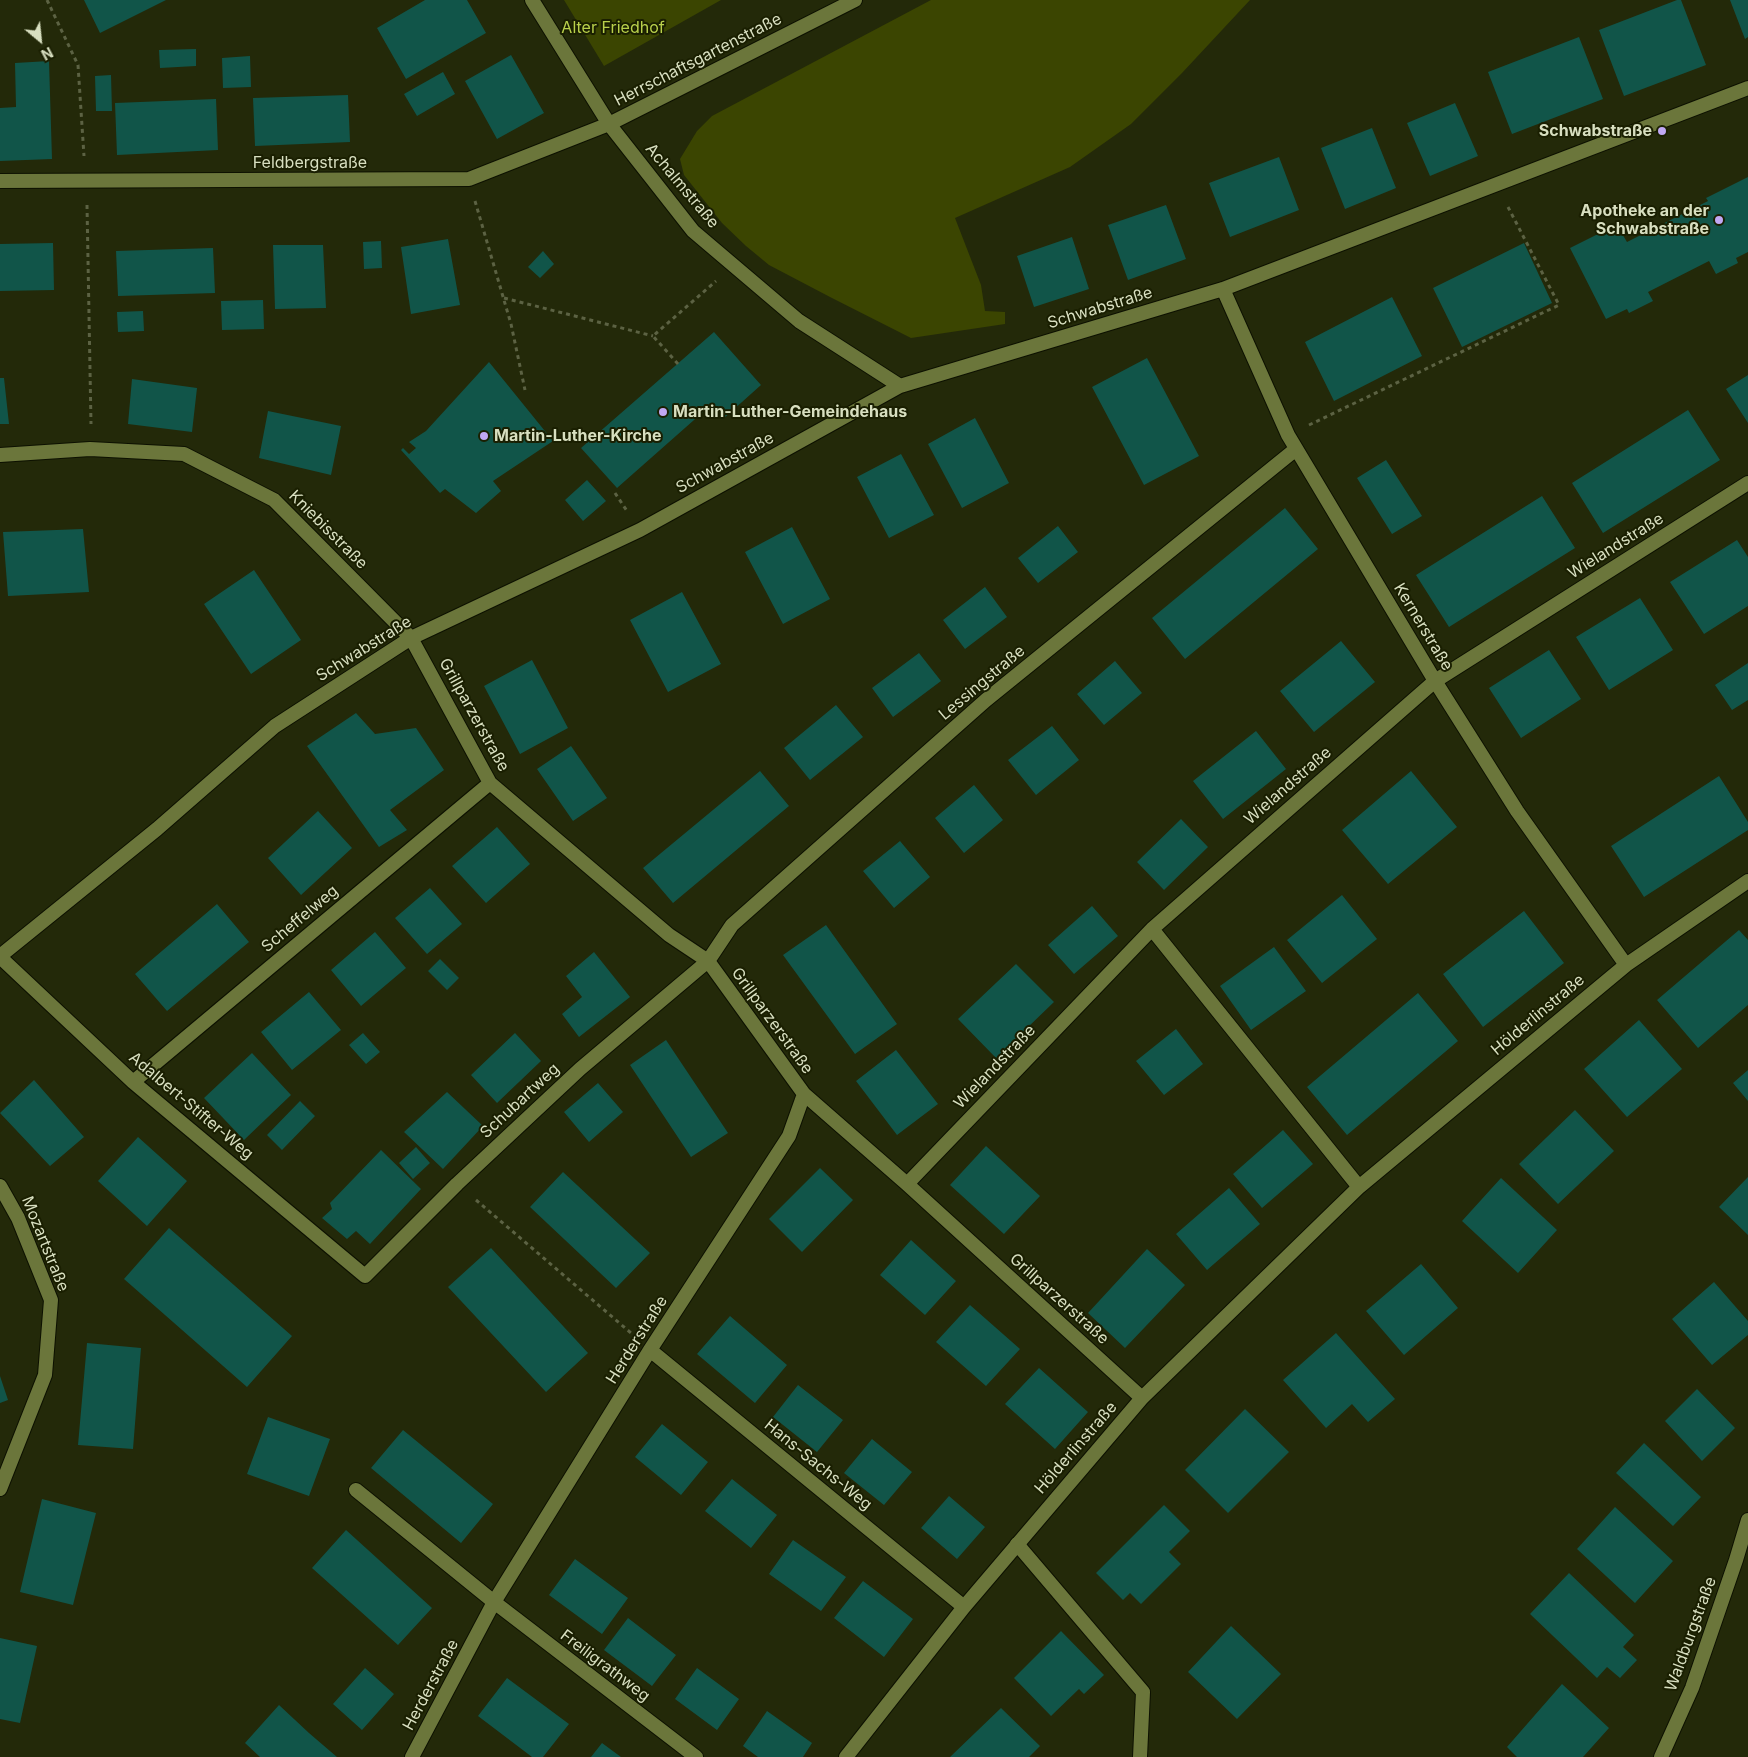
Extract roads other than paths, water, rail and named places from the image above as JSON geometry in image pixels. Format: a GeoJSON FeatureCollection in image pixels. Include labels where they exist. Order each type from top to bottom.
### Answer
{"type":"FeatureCollection","features":[{"type":"Feature","properties":{"kind":"street","name":"Achalmstraße"},"geometry":{"type":"LineString","coordinates":[[532,0],[609,124],[692,231],[799,321],[900,386]]}},
{"type":"Feature","properties":{"kind":"street","name":"Herrschaftsgartenstraße"},"geometry":{"type":"LineString","coordinates":[[609,124],[855,0]]}},
{"type":"Feature","properties":{"kind":"street","name":"Schwabstraße"},"geometry":{"type":"LineString","coordinates":[[0,956],[157,828],[275,726],[411,638],[640,530],[900,386],[1222,289],[1748,88]]}},
{"type":"Feature","properties":{"kind":"street","name":"Feldbergstraße"},"geometry":{"type":"LineString","coordinates":[[0,181],[469,179],[609,124]]}},
{"type":"Feature","properties":{"kind":"street","name":"Kernerstraße"},"geometry":{"type":"LineString","coordinates":[[1222,289],[1288,435],[1435,681],[1517,811],[1626,965]]}},
{"type":"Feature","properties":{"kind":"street","name":"Lessingstraße"},"geometry":{"type":"LineString","coordinates":[[708,961],[732,925],[986,700],[1296,448]]}},
{"type":"Feature","properties":{"kind":"street","name":"Kniebisstraße"},"geometry":{"type":"LineString","coordinates":[[0,455],[90,450],[184,454],[274,500],[411,638]]}},
{"type":"Feature","properties":{"kind":"street","name":"Wielandstraße"},"geometry":{"type":"LineString","coordinates":[[907,1184],[1152,929],[1435,681],[1748,483]]}},
{"type":"Feature","properties":{"kind":"street","name":"Grillparzerstraße"},"geometry":{"type":"LineString","coordinates":[[411,638],[490,783],[669,935],[708,961],[804,1094],[907,1184],[1142,1398]]}},
{"type":"Feature","properties":{"kind":"street","name":"Scheffelweg"},"geometry":{"type":"LineString","coordinates":[[132,1082],[490,783]]}},
{"type":"Feature","properties":{"kind":"street","name":"Hölderlinstraße"},"geometry":{"type":"LineString","coordinates":[[846,1757],[964,1607],[1142,1398],[1359,1188],[1626,965],[1748,881]]}},
{"type":"Feature","properties":{"kind":"street"},"geometry":{"type":"LineString","coordinates":[[1152,929],[1359,1188]]}},
{"type":"Feature","properties":{"kind":"street","name":"Adalbert-Stifter-Weg"},"geometry":{"type":"LineString","coordinates":[[0,956],[132,1082],[365,1276]]}},
{"type":"Feature","properties":{"kind":"street","name":"Schubartweg"},"geometry":{"type":"LineString","coordinates":[[365,1276],[457,1184],[580,1068],[708,961]]}},
{"type":"Feature","properties":{"kind":"street","name":"Herderstraße"},"geometry":{"type":"LineString","coordinates":[[412,1757],[494,1602],[650,1350],[789,1136],[804,1094]]}},
{"type":"Feature","properties":{"kind":"street","name":"Mozartstraße"},"geometry":{"type":"LineString","coordinates":[[0,1186],[18,1218],[51,1300],[45,1375],[0,1489]]}},
{"type":"Feature","properties":{"kind":"street","name":"Hans-Sachs-Weg"},"geometry":{"type":"LineString","coordinates":[[650,1350],[964,1607]]}},
{"type":"Feature","properties":{"kind":"street"},"geometry":{"type":"LineString","coordinates":[[356,1490],[494,1602]]}},
{"type":"Feature","properties":{"kind":"street","name":"Waldburgstraße"},"geometry":{"type":"LineString","coordinates":[[1661,1757],[1692,1688],[1748,1520]]}},
{"type":"Feature","properties":{"kind":"street"},"geometry":{"type":"LineString","coordinates":[[1017,1544],[1143,1692],[1140,1757]]}},
{"type":"Feature","properties":{"kind":"street","name":"Freiligrathweg"},"geometry":{"type":"LineString","coordinates":[[494,1602],[696,1757]]}},
{"type":"Feature","properties":{"kind":"place","name":"Schwabstraße"},"geometry":{"type":"Point","coordinates":[1662,131]}},
{"type":"Feature","properties":{"kind":"place","name":"Apotheke an der Schwabstraße"},"geometry":{"type":"Point","coordinates":[1719,220]}},
{"type":"Feature","properties":{"kind":"place","name":"Martin-Luther-Gemeindehaus"},"geometry":{"type":"Point","coordinates":[663,412]}},
{"type":"Feature","properties":{"kind":"place","name":"Martin-Luther-Kirche"},"geometry":{"type":"Point","coordinates":[484,436]}},
{"type":"Feature","properties":{"kind":"park label","name":"Alter Friedhof"},"geometry":{"type":"Point","coordinates":[613,28]}}]}
